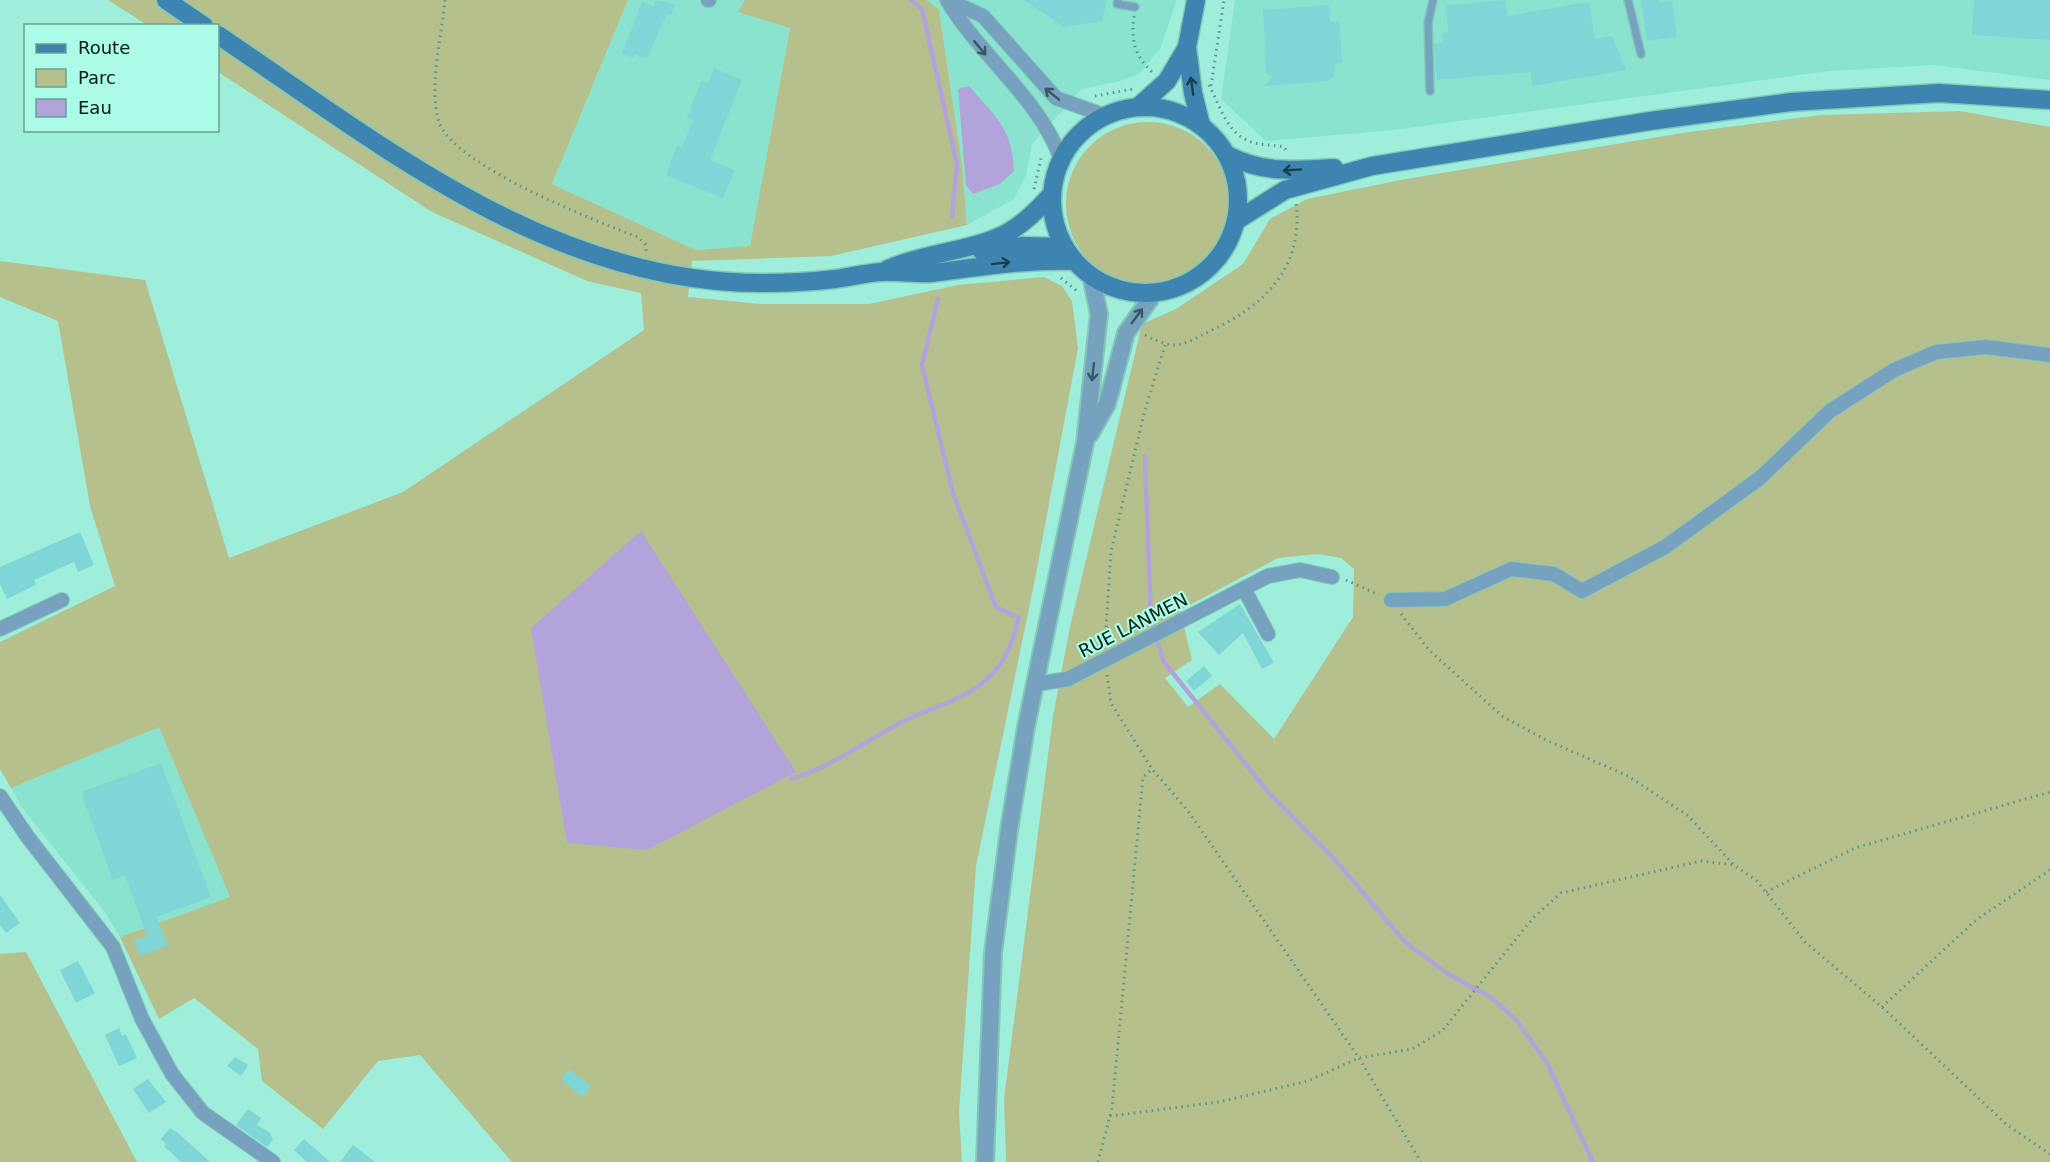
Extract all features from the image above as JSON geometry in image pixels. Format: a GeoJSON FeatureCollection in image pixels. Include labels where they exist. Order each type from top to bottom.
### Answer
{"type":"FeatureCollection","features":[{"type":"Feature","properties":{"kind":"main road"},"geometry":{"type":"LineString","coordinates":[[166,0],[201,24]]}},
{"type":"Feature","properties":{"kind":"main road"},"geometry":{"type":"LineString","coordinates":[[1196,0],[1187,46],[1193,93],[1201,125]]}},
{"type":"Feature","properties":{"kind":"main road"},"geometry":{"type":"LineString","coordinates":[[219,36],[434,180],[479,205],[544,237],[599,258],[644,271],[718,282],[758,283],[831,280],[881,272],[929,273],[1069,254]]}},
{"type":"Feature","properties":{"kind":"main road"},"geometry":{"type":"LineString","coordinates":[[1138,107],[1167,81],[1187,46]]}},
{"type":"Feature","properties":{"kind":"main road"},"geometry":{"type":"LineString","coordinates":[[1236,220],[1286,189],[1372,166],[1650,121],[1791,102],[1939,93],[2050,100]]}},
{"type":"Feature","properties":{"kind":"main road"},"geometry":{"type":"LineString","coordinates":[[1138,107],[1171,111],[1201,125],[1216,138],[1227,155],[1236,176],[1239,198],[1236,220],[1228,242],[1215,261],[1198,276],[1178,287],[1155,292],[1133,292],[1111,286],[1091,276],[1069,254],[1053,212],[1052,194],[1061,160],[1073,142],[1088,127],[1106,116],[1138,107]]}},
{"type":"Feature","properties":{"kind":"main road"},"geometry":{"type":"LineString","coordinates":[[1227,155],[1250,166],[1278,171],[1372,166]]}},
{"type":"Feature","properties":{"kind":"main road"},"geometry":{"type":"LineString","coordinates":[[881,272],[903,262],[986,242],[1006,233],[1027,220],[1052,194]]}},
{"type":"Feature","properties":{"kind":"street"},"geometry":{"type":"LineString","coordinates":[[948,0],[983,16],[1048,92],[1071,105],[1106,116]]}},
{"type":"Feature","properties":{"kind":"street"},"geometry":{"type":"LineString","coordinates":[[948,0],[962,26],[1049,130],[1061,160]]}},
{"type":"Feature","properties":{"kind":"street"},"geometry":{"type":"LineString","coordinates":[[984,1162],[993,954],[1009,830],[1085,443],[1099,314],[1091,276]]}},
{"type":"Feature","properties":{"kind":"street"},"geometry":{"type":"LineString","coordinates":[[1085,443],[1107,404],[1126,333],[1155,292]]}},
{"type":"Feature","properties":{"kind":"street"},"geometry":{"type":"LineString","coordinates":[[1391,600],[1445,598],[1511,569],[1554,574],[1582,591],[1665,547],[1760,478],[1830,411],[1894,370],[1936,352],[1986,346],[2050,355]]}},
{"type":"Feature","properties":{"kind":"street","name":"RUE LANMEN"},"geometry":{"type":"LineString","coordinates":[[1036,684],[1068,679],[1105,658],[1144,642],[1268,576],[1300,570],[1332,577]]}},
{"type":"Feature","properties":{"kind":"street"},"geometry":{"type":"LineString","coordinates":[[1244,589],[1268,634]]}},
{"type":"Feature","properties":{"kind":"street"},"geometry":{"type":"LineString","coordinates":[[0,629],[62,600]]}},
{"type":"Feature","properties":{"kind":"street"},"geometry":{"type":"LineString","coordinates":[[0,796],[27,836],[113,947],[142,1019],[172,1074],[203,1113],[273,1162]]}},
{"type":"Feature","properties":{"kind":"lane"},"geometry":{"type":"LineString","coordinates":[[1118,0],[1117,4],[1135,7]]}},
{"type":"Feature","properties":{"kind":"lane"},"geometry":{"type":"LineString","coordinates":[[1430,91],[1428,23],[1432,0]]}},
{"type":"Feature","properties":{"kind":"lane"},"geometry":{"type":"LineString","coordinates":[[1628,0],[1641,54]]}},
{"type":"Feature","properties":{"kind":"path"},"geometry":{"type":"LineString","coordinates":[[446,0],[435,102],[440,125],[455,143],[493,171],[638,237],[646,245],[644,271]]}},
{"type":"Feature","properties":{"kind":"path"},"geometry":{"type":"LineString","coordinates":[[1224,0],[1211,87],[1217,105],[1237,132],[1250,142],[1284,147],[1287,152]]}},
{"type":"Feature","properties":{"kind":"path"},"geometry":{"type":"LineString","coordinates":[[1135,7],[1131,32],[1133,46],[1138,58],[1155,75],[1150,79]]}},
{"type":"Feature","properties":{"kind":"path"},"geometry":{"type":"LineString","coordinates":[[1071,105],[1077,95],[1103,95],[1137,88]]}},
{"type":"Feature","properties":{"kind":"path"},"geometry":{"type":"LineString","coordinates":[[1030,194],[1041,163],[1041,139],[1049,130]]}},
{"type":"Feature","properties":{"kind":"path"},"geometry":{"type":"LineString","coordinates":[[1139,331],[1165,345],[1180,346],[1237,319],[1258,304],[1287,263],[1297,233],[1295,197]]}},
{"type":"Feature","properties":{"kind":"path"},"geometry":{"type":"LineString","coordinates":[[1059,277],[1073,285],[1079,294]]}},
{"type":"Feature","properties":{"kind":"path"},"geometry":{"type":"LineString","coordinates":[[1165,345],[1145,410],[1111,551],[1105,658],[1111,703],[1152,769],[1188,811],[1359,1058],[1421,1162]]}},
{"type":"Feature","properties":{"kind":"path"},"geometry":{"type":"LineString","coordinates":[[1332,577],[1391,600],[1429,650],[1502,716],[1546,740],[1628,776],[1687,815],[1734,865],[1757,881],[1805,942],[1882,1007],[2007,1125],[2050,1154]]}},
{"type":"Feature","properties":{"kind":"path"},"geometry":{"type":"LineString","coordinates":[[1098,1162],[1110,1116],[1143,777],[1152,769]]}},
{"type":"Feature","properties":{"kind":"path"},"geometry":{"type":"LineString","coordinates":[[1766,892],[1855,848],[2050,792]]}},
{"type":"Feature","properties":{"kind":"path"},"geometry":{"type":"LineString","coordinates":[[1110,1116],[1219,1102],[1308,1081],[1359,1058],[1412,1049],[1442,1030],[1533,918],[1561,893],[1701,861],[1734,865]]}},
{"type":"Feature","properties":{"kind":"path"},"geometry":{"type":"LineString","coordinates":[[1882,1007],[1976,920],[2050,870]]}},
{"type":"Feature","properties":{"kind":"shaded area"},"geometry":{"type":"Polygon","coordinates":[[[628,0],[745,0],[739,12],[790,28],[750,246],[696,250],[552,184],[628,0]]]}},
{"type":"Feature","properties":{"kind":"shaded area"},"geometry":{"type":"Polygon","coordinates":[[[927,0],[1177,0],[1160,49],[1139,74],[1120,81],[1082,89],[1032,144],[1026,175],[1014,199],[967,225],[962,165],[939,10],[927,0]]]}},
{"type":"Feature","properties":{"kind":"shaded area"},"geometry":{"type":"Polygon","coordinates":[[[1235,0],[2050,0],[2050,80],[1934,65],[1829,71],[1393,130],[1266,141],[1221,99],[1235,0]]]}},
{"type":"Feature","properties":{"kind":"shaded area"},"geometry":{"type":"Polygon","coordinates":[[[159,726],[231,897],[120,937],[105,912],[23,809],[11,788],[159,726]]]}},
{"type":"Feature","properties":{"kind":"green space"},"geometry":{"type":"Polygon","coordinates":[[[108,0],[628,0],[552,184],[696,250],[750,246],[790,28],[738,12],[745,0],[927,0],[939,10],[962,165],[967,225],[831,256],[692,261],[688,297],[761,304],[869,304],[958,285],[1044,277],[1062,286],[1072,301],[1078,348],[1035,579],[976,866],[959,1112],[962,1162],[512,1162],[420,1055],[378,1061],[323,1129],[262,1081],[258,1049],[194,998],[159,1019],[120,937],[230,897],[159,727],[11,788],[0,769],[0,642],[115,586],[90,506],[58,321],[0,297],[0,261],[145,280],[229,558],[403,492],[644,330],[641,293],[587,281],[432,212],[219,73],[219,24],[145,24],[108,0]]]}},
{"type":"Feature","properties":{"kind":"green space"},"geometry":{"type":"Polygon","coordinates":[[[1960,111],[2050,127],[2050,1162],[1006,1162],[1004,1099],[1053,716],[1070,627],[1142,324],[1176,309],[1243,264],[1270,219],[1307,199],[1406,179],[1682,133],[1821,115],[1960,111]],[[1318,554],[1278,558],[1180,610],[1192,660],[1165,678],[1188,707],[1220,684],[1274,739],[1353,617],[1354,569],[1341,558],[1318,554]]]}},
{"type":"Feature","properties":{"kind":"green space"},"geometry":{"type":"Polygon","coordinates":[[[1148,122],[1164,123],[1179,128],[1206,146],[1224,173],[1229,188],[1229,220],[1224,235],[1206,262],[1179,280],[1164,285],[1148,286],[1132,285],[1117,280],[1090,262],[1072,235],[1067,220],[1066,204],[1067,188],[1072,173],[1090,146],[1117,128],[1132,123],[1148,122]]]}},
{"type":"Feature","properties":{"kind":"green space"},"geometry":{"type":"Polygon","coordinates":[[[26,952],[137,1162],[0,1162],[0,954],[26,952]]]}},
{"type":"Feature","properties":{"kind":"water"},"geometry":{"type":"Polygon","coordinates":[[[969,86],[995,115],[1006,133],[1013,156],[1014,171],[1000,184],[973,194],[966,185],[958,89],[969,86]]]}},
{"type":"Feature","properties":{"kind":"water"},"geometry":{"type":"Polygon","coordinates":[[[641,531],[796,772],[647,850],[567,843],[531,628],[641,531]]]}},
{"type":"Feature","properties":{"kind":"building"},"geometry":{"type":"Polygon","coordinates":[[[656,0],[675,4],[671,15],[667,14],[647,59],[635,54],[634,58],[622,54],[642,2],[654,6],[656,0]]]}},
{"type":"Feature","properties":{"kind":"building"},"geometry":{"type":"Polygon","coordinates":[[[1024,0],[1107,0],[1102,21],[1064,27],[1024,0]]]}},
{"type":"Feature","properties":{"kind":"building"},"geometry":{"type":"Polygon","coordinates":[[[1505,0],[1507,16],[1589,2],[1595,39],[1612,36],[1626,70],[1532,86],[1531,72],[1437,80],[1434,44],[1443,43],[1442,33],[1448,32],[1446,5],[1505,0]]]}},
{"type":"Feature","properties":{"kind":"building"},"geometry":{"type":"Polygon","coordinates":[[[1641,0],[1659,0],[1659,3],[1672,1],[1677,37],[1647,41],[1641,0]]]}},
{"type":"Feature","properties":{"kind":"building"},"geometry":{"type":"Polygon","coordinates":[[[1974,0],[2050,0],[2050,40],[1972,35],[1974,0]]]}},
{"type":"Feature","properties":{"kind":"building"},"geometry":{"type":"Polygon","coordinates":[[[1329,5],[1330,22],[1339,21],[1342,63],[1334,64],[1335,75],[1329,81],[1264,86],[1272,77],[1266,72],[1263,10],[1329,5]]]}},
{"type":"Feature","properties":{"kind":"building"},"geometry":{"type":"Polygon","coordinates":[[[714,68],[742,80],[710,160],[735,170],[723,198],[666,175],[677,146],[682,148],[693,120],[687,117],[701,81],[708,84],[714,68]]]}},
{"type":"Feature","properties":{"kind":"building"},"geometry":{"type":"Polygon","coordinates":[[[80,532],[94,565],[78,572],[74,562],[34,580],[36,585],[7,599],[0,584],[0,567],[80,532]]]}},
{"type":"Feature","properties":{"kind":"building"},"geometry":{"type":"Polygon","coordinates":[[[1240,604],[1274,663],[1262,669],[1243,633],[1219,655],[1198,632],[1240,604]]]}},
{"type":"Feature","properties":{"kind":"building"},"geometry":{"type":"Polygon","coordinates":[[[1204,666],[1212,676],[1194,691],[1186,681],[1204,666]]]}},
{"type":"Feature","properties":{"kind":"building"},"geometry":{"type":"Polygon","coordinates":[[[161,763],[211,897],[156,917],[168,945],[140,956],[134,941],[147,936],[125,875],[113,880],[81,792],[161,763]]]}},
{"type":"Feature","properties":{"kind":"building"},"geometry":{"type":"Polygon","coordinates":[[[0,895],[20,923],[6,933],[0,925],[0,895]]]}},
{"type":"Feature","properties":{"kind":"building"},"geometry":{"type":"Polygon","coordinates":[[[78,961],[95,993],[76,1003],[60,970],[78,961]]]}},
{"type":"Feature","properties":{"kind":"building"},"geometry":{"type":"Polygon","coordinates":[[[119,1028],[122,1036],[126,1034],[137,1058],[119,1066],[105,1035],[119,1028]]]}},
{"type":"Feature","properties":{"kind":"building"},"geometry":{"type":"Polygon","coordinates":[[[235,1057],[248,1065],[241,1076],[227,1066],[235,1057]]]}},
{"type":"Feature","properties":{"kind":"building"},"geometry":{"type":"Polygon","coordinates":[[[569,1069],[591,1086],[582,1097],[561,1079],[569,1069]]]}},
{"type":"Feature","properties":{"kind":"building"},"geometry":{"type":"Polygon","coordinates":[[[148,1079],[166,1102],[149,1113],[133,1089],[148,1079]]]}},
{"type":"Feature","properties":{"kind":"building"},"geometry":{"type":"Polygon","coordinates":[[[248,1109],[261,1118],[257,1125],[269,1132],[273,1139],[267,1147],[236,1125],[248,1109]]]}},
{"type":"Feature","properties":{"kind":"building"},"geometry":{"type":"Polygon","coordinates":[[[170,1128],[210,1162],[181,1162],[164,1146],[166,1144],[161,1139],[170,1128]]]}},
{"type":"Feature","properties":{"kind":"building"},"geometry":{"type":"Polygon","coordinates":[[[304,1139],[330,1162],[307,1162],[294,1150],[304,1139]]]}},
{"type":"Feature","properties":{"kind":"building"},"geometry":{"type":"Polygon","coordinates":[[[353,1145],[375,1162],[340,1162],[353,1145]]]}},
{"type":"Feature","properties":{"kind":"waterway"},"geometry":{"type":"LineString","coordinates":[[911,0],[922,9],[957,164],[952,217]]}},
{"type":"Feature","properties":{"kind":"waterway"},"geometry":{"type":"LineString","coordinates":[[791,779],[821,768],[906,720],[963,696],[984,682],[999,666],[1015,633],[1019,618],[996,607],[953,493],[922,365],[938,299]]}},
{"type":"Feature","properties":{"kind":"waterway"},"geometry":{"type":"LineString","coordinates":[[1145,456],[1151,623],[1164,662],[1269,793],[1336,861],[1405,942],[1448,974],[1492,998],[1517,1021],[1547,1063],[1593,1162]]}}]}
